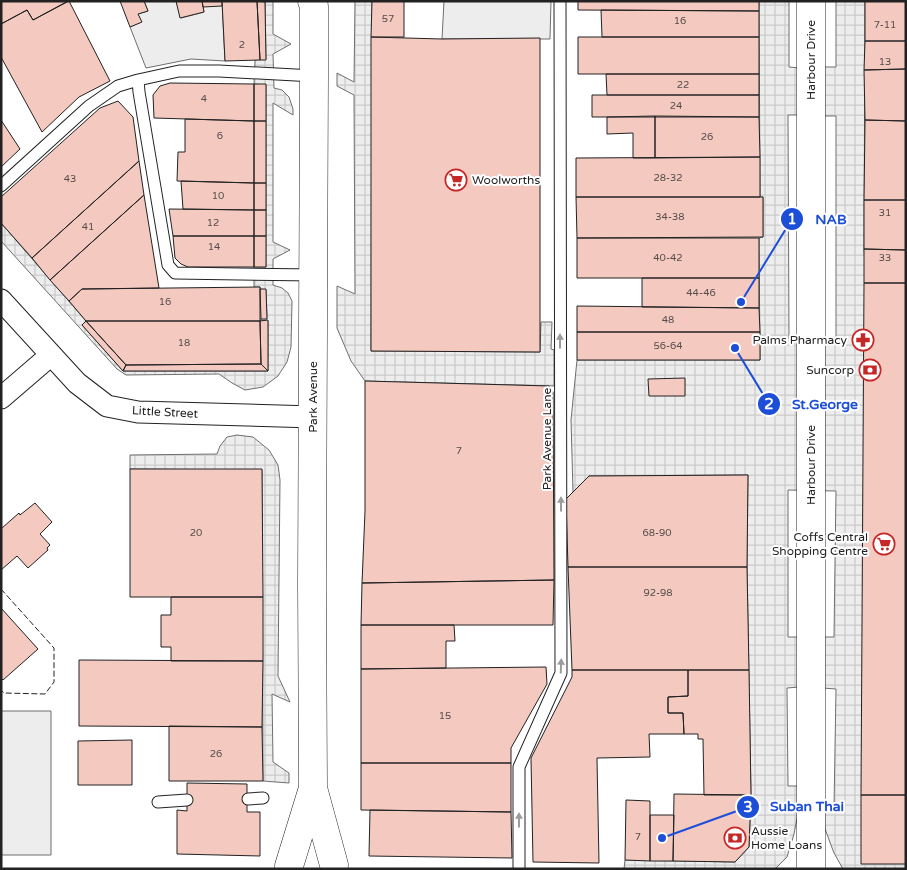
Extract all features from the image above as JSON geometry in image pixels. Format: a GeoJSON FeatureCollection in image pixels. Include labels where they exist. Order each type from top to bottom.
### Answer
{"type":"FeatureCollection","features":[{"type":"Feature","properties":{"kind":"street","name":"Harbour Drive"},"geometry":{"type":"LineString","coordinates":[[811,1],[811,869]]}},
{"type":"Feature","properties":{"kind":"street","name":"Park Avenue"},"geometry":{"type":"LineString","coordinates":[[314,3],[313,788],[337,867]]}},
{"type":"Feature","properties":{"kind":"street","name":"Little Street"},"geometry":{"type":"LineString","coordinates":[[1,300],[77,383],[106,406],[138,412],[314,417]]}},
{"type":"Feature","properties":{"kind":"street"},"geometry":{"type":"LineString","coordinates":[[1,398],[51,355]]}},
{"type":"Feature","properties":{"kind":"street","name":"Park Avenue"},"geometry":{"type":"LineString","coordinates":[[287,867],[313,788]]}},
{"type":"Feature","properties":{"kind":"street"},"geometry":{"type":"LineString","coordinates":[[287,867],[304,861],[319,861],[337,867]]}},
{"type":"Feature","properties":{"kind":"lane","name":"Park Avenue Lane"},"geometry":{"type":"LineString","coordinates":[[520,869],[519,767],[561,673],[560,1]]}},
{"type":"Feature","properties":{"kind":"lane"},"geometry":{"type":"LineString","coordinates":[[1,186],[88,106],[118,86],[179,71],[314,76]]}},
{"type":"Feature","properties":{"kind":"lane"},"geometry":{"type":"LineString","coordinates":[[138,80],[138,92],[168,265],[175,273],[314,275]]}},
{"type":"Feature","properties":{"kind":"lane"},"geometry":{"type":"LineString","coordinates":[[248,799],[263,798]]}},
{"type":"Feature","properties":{"kind":"lane"},"geometry":{"type":"LineString","coordinates":[[158,802],[187,800]]}},
{"type":"Feature","properties":{"kind":"shaded area"},"geometry":{"type":"Polygon","coordinates":[[[144,1],[176,1],[181,18],[204,12],[202,1],[222,1],[225,61],[191,59],[146,68],[130,27],[141,22],[138,14],[148,11],[144,1]]]}},
{"type":"Feature","properties":{"kind":"shaded area"},"geometry":{"type":"Polygon","coordinates":[[[265,1],[273,1],[273,34],[291,44],[273,54],[274,88],[282,90],[289,97],[293,109],[293,115],[273,103],[273,242],[290,250],[273,259],[273,285],[282,288],[288,293],[292,301],[291,347],[287,362],[278,376],[263,387],[245,390],[219,374],[126,375],[117,369],[1,241],[1,223],[86,321],[82,325],[123,371],[268,371],[268,321],[260,321],[267,318],[266,290],[254,287],[254,267],[266,267],[266,85],[254,84],[255,60],[266,59],[265,1]]]}},
{"type":"Feature","properties":{"kind":"shaded area"},"geometry":{"type":"Polygon","coordinates":[[[355,1],[372,1],[371,351],[540,352],[541,322],[552,322],[551,349],[554,350],[554,386],[365,381],[351,361],[337,328],[337,286],[355,294],[354,95],[337,86],[337,73],[354,82],[355,1]]]}},
{"type":"Feature","properties":{"kind":"shaded area"},"geometry":{"type":"Polygon","coordinates":[[[444,1],[551,1],[550,39],[442,39],[444,1]]]}},
{"type":"Feature","properties":{"kind":"shaded area"},"geometry":{"type":"Polygon","coordinates":[[[759,1],[789,1],[789,67],[801,68],[800,115],[788,115],[789,339],[836,338],[836,116],[824,116],[824,67],[836,67],[836,1],[865,1],[864,249],[906,869],[843,869],[834,853],[825,829],[822,809],[834,809],[836,689],[823,688],[823,637],[834,637],[836,491],[788,490],[788,637],[799,637],[799,687],[787,688],[788,786],[800,786],[799,808],[787,857],[775,869],[624,869],[625,860],[735,862],[749,847],[751,795],[747,567],[748,475],[589,476],[573,492],[571,420],[577,360],[760,360],[759,238],[763,237],[763,197],[760,197],[759,1]]]}},
{"type":"Feature","properties":{"kind":"shaded area"},"geometry":{"type":"Polygon","coordinates":[[[237,435],[253,437],[269,450],[278,465],[280,480],[278,676],[290,702],[272,694],[273,762],[289,773],[289,783],[263,781],[262,470],[130,469],[130,455],[217,454],[227,437],[237,435]]]}},
{"type":"Feature","properties":{"kind":"shaded area"},"geometry":{"type":"Polygon","coordinates":[[[1,711],[51,711],[51,855],[1,855],[1,711]]]}},
{"type":"Feature","properties":{"kind":"building"},"geometry":{"type":"Polygon","coordinates":[[[1,1],[68,1],[33,20],[27,10],[1,24],[1,1]]]}},
{"type":"Feature","properties":{"kind":"building"},"geometry":{"type":"Polygon","coordinates":[[[69,1],[110,81],[79,97],[42,132],[1,57],[1,24],[27,10],[33,20],[69,1]]]}},
{"type":"Feature","properties":{"kind":"building"},"geometry":{"type":"Polygon","coordinates":[[[120,1],[144,1],[148,11],[138,14],[142,22],[130,27],[120,1]]]}},
{"type":"Feature","properties":{"kind":"building"},"geometry":{"type":"Polygon","coordinates":[[[176,1],[202,1],[204,12],[180,18],[176,1]]]}},
{"type":"Feature","properties":{"kind":"building"},"geometry":{"type":"Polygon","coordinates":[[[202,1],[222,1],[222,6],[203,7],[202,1]]]}},
{"type":"Feature","properties":{"kind":"building"},"geometry":{"type":"Polygon","coordinates":[[[222,1],[257,1],[260,60],[225,61],[222,1]]]}},
{"type":"Feature","properties":{"kind":"building"},"geometry":{"type":"Polygon","coordinates":[[[257,1],[265,2],[266,60],[260,60],[257,1]]]}},
{"type":"Feature","properties":{"kind":"building"},"geometry":{"type":"Polygon","coordinates":[[[372,1],[404,1],[404,37],[371,37],[372,1]]]}},
{"type":"Feature","properties":{"kind":"building"},"geometry":{"type":"Polygon","coordinates":[[[578,1],[759,1],[759,11],[578,10],[578,1]]]}},
{"type":"Feature","properties":{"kind":"building"},"geometry":{"type":"Polygon","coordinates":[[[865,1],[906,1],[906,41],[865,41],[865,1]]]}},
{"type":"Feature","properties":{"kind":"building"},"geometry":{"type":"Polygon","coordinates":[[[601,10],[759,11],[759,37],[602,37],[601,10]]]}},
{"type":"Feature","properties":{"kind":"building","name":"Woolworths"},"geometry":{"type":"Polygon","coordinates":[[[371,37],[442,39],[540,38],[540,352],[371,351],[371,37]]]}},
{"type":"Feature","properties":{"kind":"building"},"geometry":{"type":"Polygon","coordinates":[[[578,37],[759,37],[759,74],[578,74],[578,37]]]}},
{"type":"Feature","properties":{"kind":"building"},"geometry":{"type":"Polygon","coordinates":[[[865,41],[906,41],[906,69],[864,70],[865,41]]]}},
{"type":"Feature","properties":{"kind":"building"},"geometry":{"type":"Polygon","coordinates":[[[906,69],[906,121],[865,120],[864,70],[906,69]]]}},
{"type":"Feature","properties":{"kind":"building"},"geometry":{"type":"Polygon","coordinates":[[[606,74],[759,74],[759,95],[607,95],[606,74]]]}},
{"type":"Feature","properties":{"kind":"building"},"geometry":{"type":"Polygon","coordinates":[[[170,83],[254,84],[254,121],[154,118],[153,95],[160,86],[170,83]]]}},
{"type":"Feature","properties":{"kind":"building"},"geometry":{"type":"Polygon","coordinates":[[[254,84],[266,84],[266,121],[254,121],[254,84]]]}},
{"type":"Feature","properties":{"kind":"building"},"geometry":{"type":"Polygon","coordinates":[[[592,95],[759,95],[759,117],[592,117],[592,95]]]}},
{"type":"Feature","properties":{"kind":"building"},"geometry":{"type":"Polygon","coordinates":[[[118,101],[133,117],[139,161],[32,258],[1,223],[1,197],[100,108],[118,101]]]}},
{"type":"Feature","properties":{"kind":"building"},"geometry":{"type":"Polygon","coordinates":[[[655,116],[759,117],[760,157],[655,158],[655,116]]]}},
{"type":"Feature","properties":{"kind":"building"},"geometry":{"type":"Polygon","coordinates":[[[655,116],[655,158],[633,158],[633,133],[607,134],[607,117],[655,116]]]}},
{"type":"Feature","properties":{"kind":"building"},"geometry":{"type":"Polygon","coordinates":[[[185,119],[254,121],[254,183],[177,181],[178,152],[185,152],[185,119]]]}},
{"type":"Feature","properties":{"kind":"building"},"geometry":{"type":"Polygon","coordinates":[[[1,120],[20,149],[1,167],[1,120]]]}},
{"type":"Feature","properties":{"kind":"building"},"geometry":{"type":"Polygon","coordinates":[[[865,120],[906,121],[906,200],[864,200],[865,120]]]}},
{"type":"Feature","properties":{"kind":"building"},"geometry":{"type":"Polygon","coordinates":[[[254,121],[266,121],[266,183],[254,183],[254,121]]]}},
{"type":"Feature","properties":{"kind":"building"},"geometry":{"type":"Polygon","coordinates":[[[760,157],[760,197],[576,197],[576,158],[760,157]]]}},
{"type":"Feature","properties":{"kind":"building"},"geometry":{"type":"Polygon","coordinates":[[[139,161],[144,195],[50,280],[32,258],[139,161]]]}},
{"type":"Feature","properties":{"kind":"building"},"geometry":{"type":"Polygon","coordinates":[[[181,181],[254,183],[254,210],[183,209],[181,181]]]}},
{"type":"Feature","properties":{"kind":"building"},"geometry":{"type":"Polygon","coordinates":[[[254,183],[266,183],[266,210],[254,210],[254,183]]]}},
{"type":"Feature","properties":{"kind":"building"},"geometry":{"type":"Polygon","coordinates":[[[144,195],[159,288],[82,289],[69,301],[50,280],[144,195]]]}},
{"type":"Feature","properties":{"kind":"building"},"geometry":{"type":"Polygon","coordinates":[[[576,197],[763,197],[763,237],[577,238],[576,197]]]}},
{"type":"Feature","properties":{"kind":"building"},"geometry":{"type":"Polygon","coordinates":[[[864,200],[906,200],[906,250],[864,249],[864,200]]]}},
{"type":"Feature","properties":{"kind":"building"},"geometry":{"type":"Polygon","coordinates":[[[169,209],[254,210],[254,236],[173,236],[169,209]]]}},
{"type":"Feature","properties":{"kind":"building"},"geometry":{"type":"Polygon","coordinates":[[[254,210],[266,210],[266,236],[254,236],[254,210]]]}},
{"type":"Feature","properties":{"kind":"building"},"geometry":{"type":"Polygon","coordinates":[[[173,236],[254,236],[254,267],[188,267],[181,264],[175,258],[173,236]]]}},
{"type":"Feature","properties":{"kind":"building"},"geometry":{"type":"Polygon","coordinates":[[[254,236],[266,236],[266,267],[254,267],[254,236]]]}},
{"type":"Feature","properties":{"kind":"building"},"geometry":{"type":"Polygon","coordinates":[[[577,238],[759,238],[759,278],[577,278],[577,238]]]}},
{"type":"Feature","properties":{"kind":"building"},"geometry":{"type":"Polygon","coordinates":[[[864,249],[906,250],[906,283],[864,283],[864,249]]]}},
{"type":"Feature","properties":{"kind":"building"},"geometry":{"type":"Polygon","coordinates":[[[642,278],[759,278],[759,308],[642,307],[642,278]]]}},
{"type":"Feature","properties":{"kind":"building","name":"Coffs Central Shopping Centre"},"geometry":{"type":"Polygon","coordinates":[[[864,283],[906,283],[906,795],[861,795],[864,283]]]}},
{"type":"Feature","properties":{"kind":"building"},"geometry":{"type":"Polygon","coordinates":[[[260,287],[260,321],[86,321],[69,301],[82,289],[260,287]]]}},
{"type":"Feature","properties":{"kind":"building"},"geometry":{"type":"Polygon","coordinates":[[[260,289],[266,289],[267,319],[261,319],[260,289]]]}},
{"type":"Feature","properties":{"kind":"building"},"geometry":{"type":"Polygon","coordinates":[[[577,306],[759,308],[760,332],[577,332],[577,306]]]}},
{"type":"Feature","properties":{"kind":"building"},"geometry":{"type":"Polygon","coordinates":[[[268,320],[268,371],[261,364],[260,321],[268,320]]]}},
{"type":"Feature","properties":{"kind":"building"},"geometry":{"type":"Polygon","coordinates":[[[86,321],[126,365],[123,371],[82,325],[86,321]]]}},
{"type":"Feature","properties":{"kind":"building"},"geometry":{"type":"Polygon","coordinates":[[[86,321],[260,321],[261,364],[126,365],[86,321]]]}},
{"type":"Feature","properties":{"kind":"building"},"geometry":{"type":"Polygon","coordinates":[[[577,332],[760,332],[760,360],[577,360],[577,332]]]}},
{"type":"Feature","properties":{"kind":"building"},"geometry":{"type":"Polygon","coordinates":[[[261,364],[268,371],[123,371],[126,365],[261,364]]]}},
{"type":"Feature","properties":{"kind":"building"},"geometry":{"type":"Polygon","coordinates":[[[685,378],[685,396],[649,396],[648,379],[685,378]]]}},
{"type":"Feature","properties":{"kind":"building"},"geometry":{"type":"Polygon","coordinates":[[[365,381],[549,386],[553,392],[554,580],[362,583],[365,511],[365,381]]]}},
{"type":"Feature","properties":{"kind":"building"},"geometry":{"type":"Polygon","coordinates":[[[130,469],[262,469],[263,597],[130,597],[130,469]]]}},
{"type":"Feature","properties":{"kind":"building"},"geometry":{"type":"Polygon","coordinates":[[[748,475],[747,567],[568,567],[566,499],[589,476],[748,475]]]}},
{"type":"Feature","properties":{"kind":"building"},"geometry":{"type":"Polygon","coordinates":[[[35,503],[52,522],[40,534],[50,545],[47,548],[48,550],[28,568],[17,556],[1,570],[1,527],[35,503]]]}},
{"type":"Feature","properties":{"kind":"building"},"geometry":{"type":"Polygon","coordinates":[[[568,567],[747,567],[749,670],[572,670],[568,567]]]}},
{"type":"Feature","properties":{"kind":"building"},"geometry":{"type":"Polygon","coordinates":[[[554,580],[553,625],[361,625],[362,583],[554,580]]]}},
{"type":"Feature","properties":{"kind":"building"},"geometry":{"type":"Polygon","coordinates":[[[171,597],[263,597],[263,661],[171,661],[171,647],[161,647],[161,615],[171,615],[171,597]]]}},
{"type":"Feature","properties":{"kind":"building"},"geometry":{"type":"Polygon","coordinates":[[[1,608],[38,649],[3,680],[1,678],[1,608]]]}},
{"type":"Feature","properties":{"kind":"building"},"geometry":{"type":"Polygon","coordinates":[[[361,625],[454,625],[455,641],[446,641],[446,668],[361,669],[361,625]]]}},
{"type":"Feature","properties":{"kind":"building"},"geometry":{"type":"Polygon","coordinates":[[[79,660],[263,661],[262,727],[79,726],[79,660]]]}},
{"type":"Feature","properties":{"kind":"building"},"geometry":{"type":"Polygon","coordinates":[[[546,667],[547,684],[511,748],[511,763],[361,763],[361,669],[546,667]]]}},
{"type":"Feature","properties":{"kind":"building"},"geometry":{"type":"Polygon","coordinates":[[[572,670],[688,670],[688,696],[668,697],[668,713],[683,713],[684,734],[649,734],[650,757],[597,758],[599,863],[533,862],[531,758],[572,677],[572,670]]]}},
{"type":"Feature","properties":{"kind":"building"},"geometry":{"type":"Polygon","coordinates":[[[688,670],[749,670],[751,795],[704,795],[703,739],[698,739],[698,734],[684,734],[683,713],[668,713],[668,697],[688,696],[688,670]]]}},
{"type":"Feature","properties":{"kind":"building"},"geometry":{"type":"Polygon","coordinates":[[[169,726],[262,727],[263,781],[169,781],[169,726]]]}},
{"type":"Feature","properties":{"kind":"building"},"geometry":{"type":"Polygon","coordinates":[[[132,740],[132,785],[78,785],[78,741],[132,740]]]}},
{"type":"Feature","properties":{"kind":"building"},"geometry":{"type":"Polygon","coordinates":[[[361,763],[511,763],[511,812],[361,810],[361,763]]]}},
{"type":"Feature","properties":{"kind":"building"},"geometry":{"type":"Polygon","coordinates":[[[187,783],[247,784],[247,812],[260,812],[260,856],[177,854],[177,810],[187,811],[187,783]]]}},
{"type":"Feature","properties":{"kind":"building"},"geometry":{"type":"Polygon","coordinates":[[[674,794],[751,795],[749,847],[735,862],[673,861],[674,794]]]}},
{"type":"Feature","properties":{"kind":"building"},"geometry":{"type":"Polygon","coordinates":[[[861,795],[906,795],[906,864],[861,864],[861,795]]]}},
{"type":"Feature","properties":{"kind":"building"},"geometry":{"type":"Polygon","coordinates":[[[626,800],[650,801],[650,861],[625,860],[626,800]]]}},
{"type":"Feature","properties":{"kind":"building"},"geometry":{"type":"Polygon","coordinates":[[[370,810],[511,812],[512,858],[369,856],[370,810]]]}},
{"type":"Feature","properties":{"kind":"building"},"geometry":{"type":"Polygon","coordinates":[[[650,815],[674,815],[673,861],[650,861],[650,815]]]}},
{"type":"Feature","properties":{"kind":"fence"},"geometry":{"type":"LineString","coordinates":[[1,589],[54,648],[54,682],[45,694],[4,693],[1,690]]}},
{"type":"Feature","properties":{"kind":"place","name":"Woolworths"},"geometry":{"type":"Point","coordinates":[456,180]}},
{"type":"Feature","properties":{"kind":"place","name":"NAB"},"geometry":{"type":"Point","coordinates":[741,302]}},
{"type":"Feature","properties":{"kind":"place","name":"Palms Pharmacy"},"geometry":{"type":"Point","coordinates":[863,340]}},
{"type":"Feature","properties":{"kind":"place","name":"St.George"},"geometry":{"type":"Point","coordinates":[735,348]}},
{"type":"Feature","properties":{"kind":"place","name":"Suncorp"},"geometry":{"type":"Point","coordinates":[870,370]}},
{"type":"Feature","properties":{"kind":"place","name":"Coffs Central Shopping Centre"},"geometry":{"type":"Point","coordinates":[884,544]}},
{"type":"Feature","properties":{"kind":"place","name":"Suban Thai"},"geometry":{"type":"Point","coordinates":[662,838]}},
{"type":"Feature","properties":{"kind":"place","name":"Aussie Home Loans"},"geometry":{"type":"Point","coordinates":[735,838]}}]}
